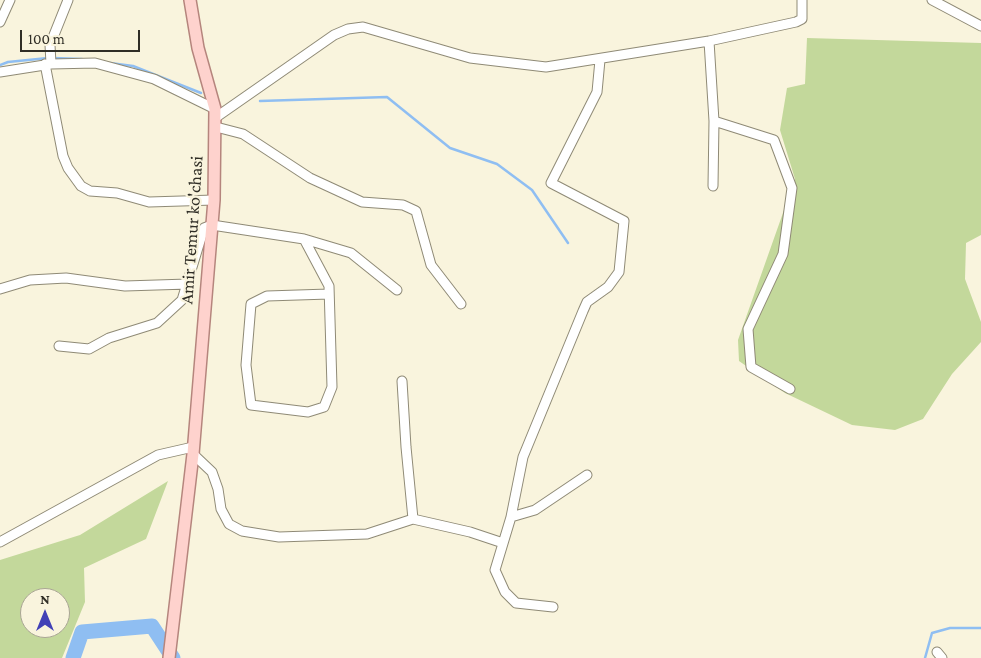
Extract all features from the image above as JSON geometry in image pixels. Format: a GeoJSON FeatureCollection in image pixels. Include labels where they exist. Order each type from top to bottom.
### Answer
{"type":"FeatureCollection","features":[{"type":"Feature","properties":{"kind":"main road","name":"Amir Temur ko'chasi"},"geometry":{"type":"LineString","coordinates":[[169,658],[192,455],[214,200],[216,118],[198,48],[190,0]]}},
{"type":"Feature","properties":{"kind":"street"},"geometry":{"type":"LineString","coordinates":[[0,22],[10,0]]}},
{"type":"Feature","properties":{"kind":"street"},"geometry":{"type":"LineString","coordinates":[[68,0],[53,34],[49,61],[63,156],[68,168],[81,186],[90,191],[117,193],[149,202],[214,200]]}},
{"type":"Feature","properties":{"kind":"street"},"geometry":{"type":"LineString","coordinates":[[216,118],[334,35],[348,29],[363,27],[470,58],[546,67],[600,60],[709,41],[796,22],[802,19],[802,0]]}},
{"type":"Feature","properties":{"kind":"street"},"geometry":{"type":"LineString","coordinates":[[932,0],[981,26]]}},
{"type":"Feature","properties":{"kind":"street"},"geometry":{"type":"LineString","coordinates":[[709,41],[714,121],[713,186]]}},
{"type":"Feature","properties":{"kind":"street"},"geometry":{"type":"LineString","coordinates":[[553,607],[516,603],[505,592],[495,570],[511,517],[523,457],[583,311],[587,302],[608,287],[619,272],[624,221],[551,183],[597,92],[600,60]]}},
{"type":"Feature","properties":{"kind":"street"},"geometry":{"type":"LineString","coordinates":[[0,72],[49,61],[95,63],[154,79],[310,178],[362,202],[403,205],[416,211],[431,265],[461,304]]}},
{"type":"Feature","properties":{"kind":"street"},"geometry":{"type":"LineString","coordinates":[[714,121],[774,140],[792,188],[783,254],[748,329],[751,367],[790,389]]}},
{"type":"Feature","properties":{"kind":"street"},"geometry":{"type":"LineString","coordinates":[[59,346],[89,350],[109,338],[157,323],[182,300],[204,228],[212,225],[304,240],[351,253],[397,290]]}},
{"type":"Feature","properties":{"kind":"street"},"geometry":{"type":"LineString","coordinates":[[304,240],[329,286],[332,387],[324,406],[308,412],[251,405],[246,365],[251,304],[267,296],[329,294]]}},
{"type":"Feature","properties":{"kind":"street"},"geometry":{"type":"LineString","coordinates":[[0,290],[30,280],[66,278],[125,286],[188,284]]}},
{"type":"Feature","properties":{"kind":"street"},"geometry":{"type":"LineString","coordinates":[[402,381],[413,519]]}},
{"type":"Feature","properties":{"kind":"street"},"geometry":{"type":"LineString","coordinates":[[0,542],[154,458],[192,455],[212,472],[218,489],[220,509],[229,524],[242,531],[279,537],[367,534],[413,519],[470,532],[503,543]]}},
{"type":"Feature","properties":{"kind":"street"},"geometry":{"type":"LineString","coordinates":[[511,517],[535,510],[587,475]]}},
{"type":"Feature","properties":{"kind":"green space"},"geometry":{"type":"Polygon","coordinates":[[[807,38],[981,43],[981,235],[966,243],[965,279],[981,322],[981,342],[952,374],[923,419],[895,430],[852,425],[785,393],[739,361],[738,340],[795,179],[780,130],[787,88],[805,84],[807,38]]]}},
{"type":"Feature","properties":{"kind":"green space"},"geometry":{"type":"Polygon","coordinates":[[[168,481],[146,539],[84,568],[85,602],[62,658],[0,658],[0,560],[80,535],[168,481]]]}},
{"type":"Feature","properties":{"kind":"waterway"},"geometry":{"type":"LineString","coordinates":[[0,65],[8,62],[48,58]]}},
{"type":"Feature","properties":{"kind":"waterway"},"geometry":{"type":"LineString","coordinates":[[53,58],[82,59]]}},
{"type":"Feature","properties":{"kind":"waterway"},"geometry":{"type":"LineString","coordinates":[[110,63],[133,66],[201,93]]}},
{"type":"Feature","properties":{"kind":"waterway"},"geometry":{"type":"LineString","coordinates":[[260,101],[387,97],[450,148],[497,164],[532,190],[568,243]]}},
{"type":"Feature","properties":{"kind":"waterway"},"geometry":{"type":"LineString","coordinates":[[73,658],[82,632],[152,626],[173,658]]}},
{"type":"Feature","properties":{"kind":"waterway"},"geometry":{"type":"LineString","coordinates":[[925,658],[932,633],[950,628],[981,628]]}}]}
